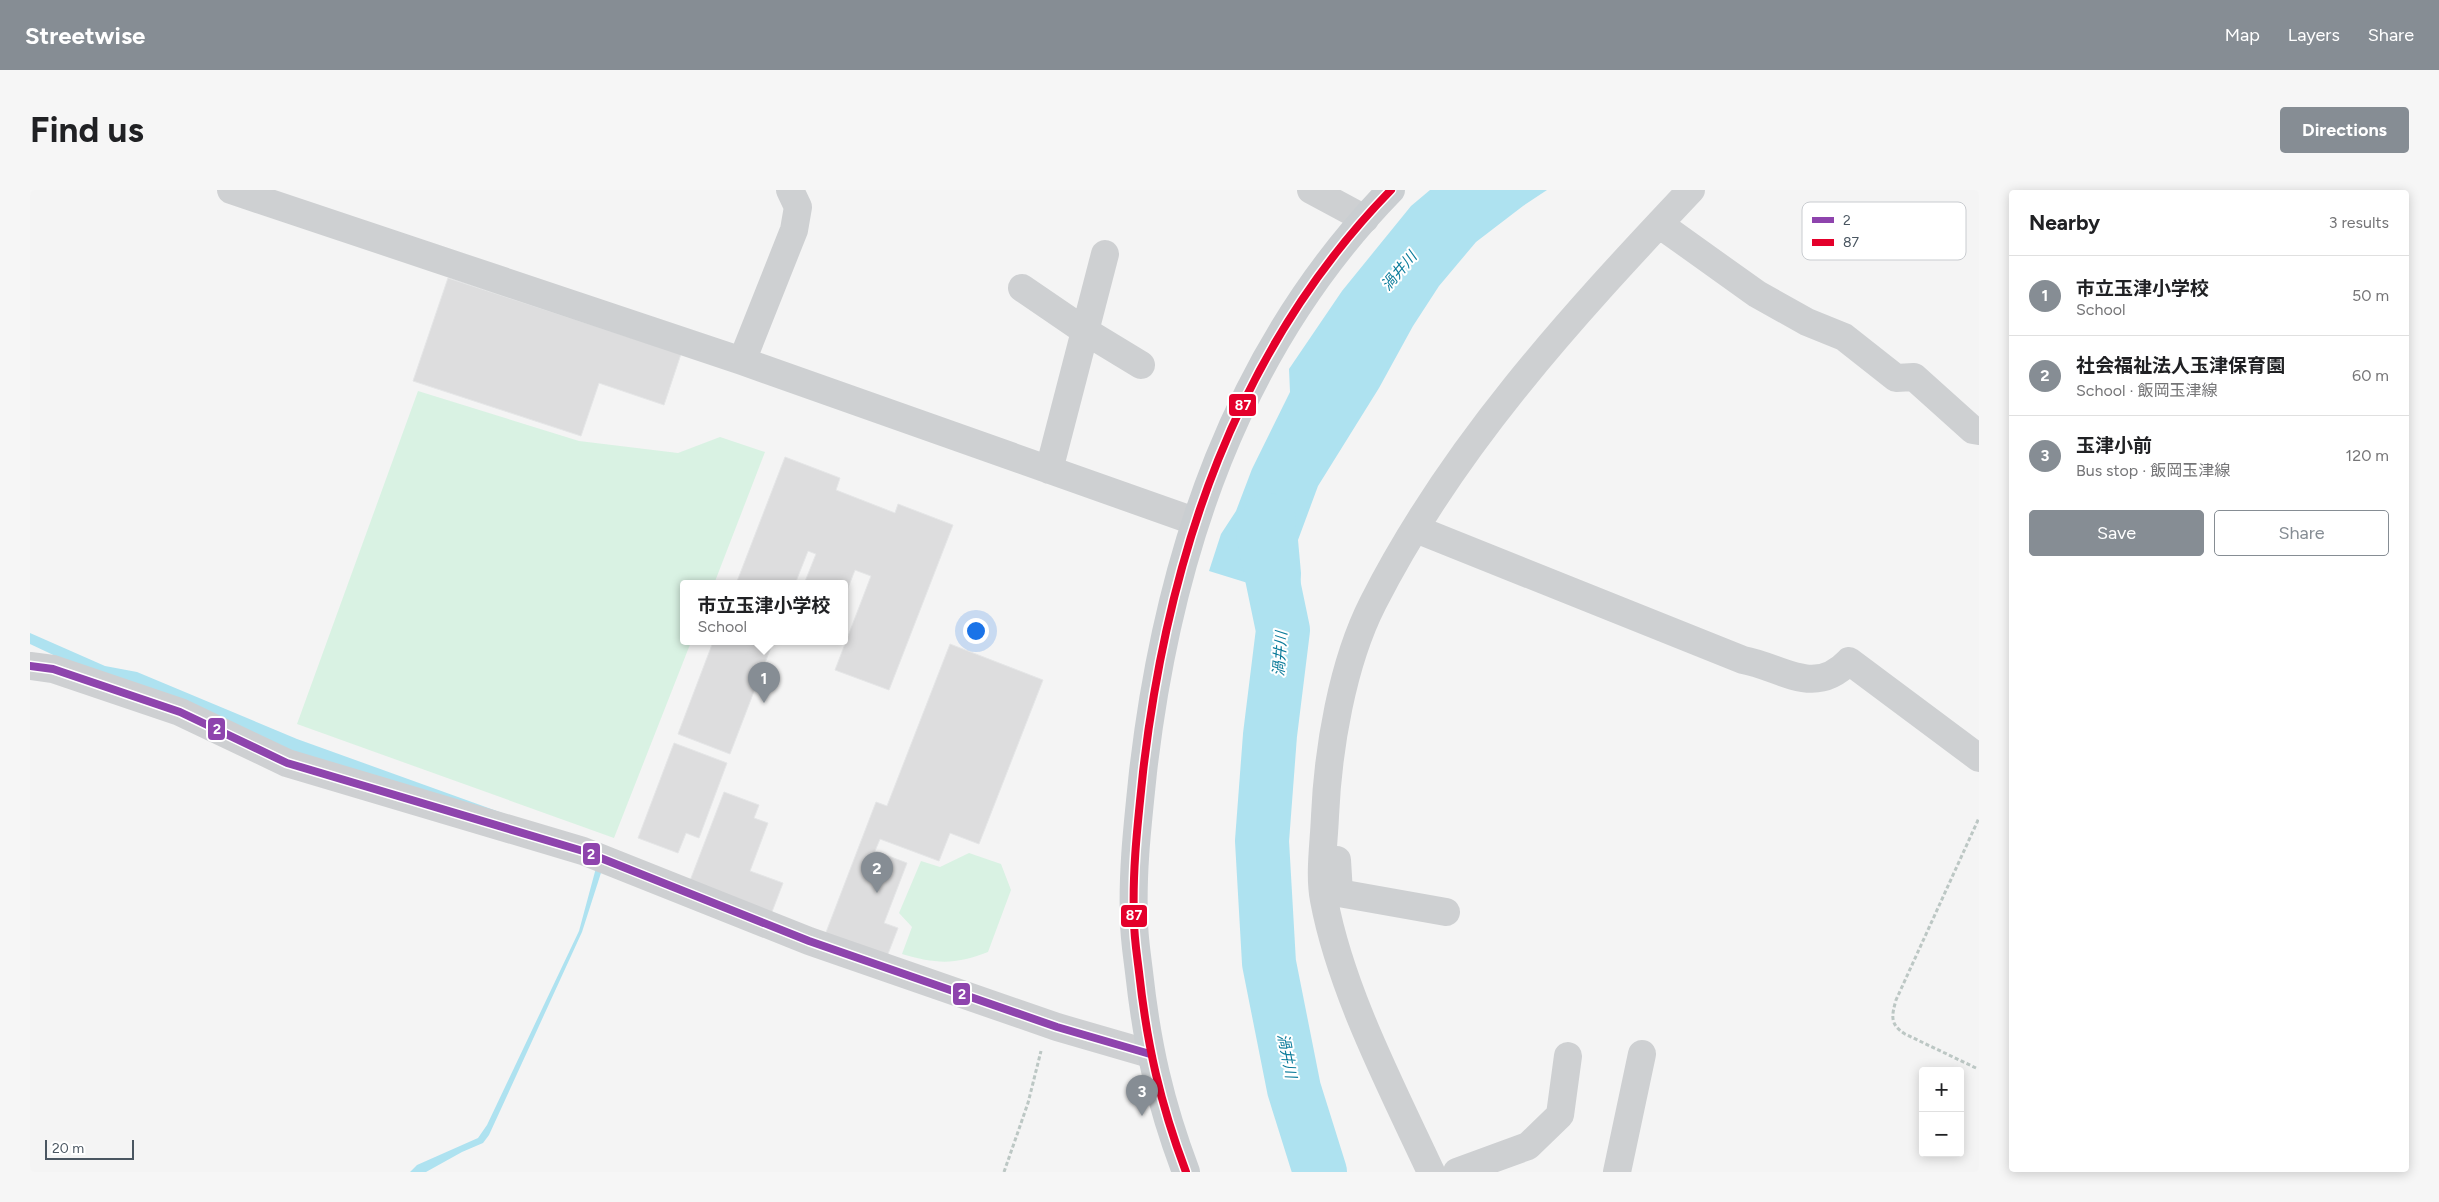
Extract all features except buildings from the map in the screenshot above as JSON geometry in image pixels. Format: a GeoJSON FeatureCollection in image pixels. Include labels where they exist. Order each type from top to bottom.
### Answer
{"type":"FeatureCollection","features":[{"type":"Feature","properties":{"kind":"main road"},"geometry":{"type":"LineString","coordinates":[[1186,1172],[1166,1119],[1150,1054],[1134,920],[1135,848],[1147,740],[1160,659],[1194,521],[1219,456],[1278,334],[1313,282],[1391,190]]}},
{"type":"Feature","properties":{"kind":"street"},"geometry":{"type":"LineString","coordinates":[[231,190],[742,361],[1194,521]]}},
{"type":"Feature","properties":{"kind":"street"},"geometry":{"type":"LineString","coordinates":[[742,361],[794,230],[798,207],[790,190]]}},
{"type":"Feature","properties":{"kind":"street"},"geometry":{"type":"LineString","coordinates":[[1311,190],[1365,219]]}},
{"type":"Feature","properties":{"kind":"street"},"geometry":{"type":"LineString","coordinates":[[1431,1172],[1390,1084],[1339,962],[1323,897],[1327,776],[1346,675],[1372,605],[1416,529],[1466,450],[1522,376],[1593,294],[1691,190]]}},
{"type":"Feature","properties":{"kind":"street"},"geometry":{"type":"LineString","coordinates":[[1659,224],[1757,294],[1807,322],[1844,336],[1896,378],[1914,377],[1973,430],[1979,431]]}},
{"type":"Feature","properties":{"kind":"street"},"geometry":{"type":"LineString","coordinates":[[1049,470],[1105,254]]}},
{"type":"Feature","properties":{"kind":"street"},"geometry":{"type":"LineString","coordinates":[[1022,288],[1142,366]]}},
{"type":"Feature","properties":{"kind":"street"},"geometry":{"type":"LineString","coordinates":[[1416,529],[1743,660],[1762,664],[1779,672],[1800,678],[1826,679],[1838,673],[1849,661],[1979,758]]}},
{"type":"Feature","properties":{"kind":"street"},"geometry":{"type":"LineString","coordinates":[[30,666],[53,669],[180,712],[287,762],[583,851],[809,941],[1047,1024],[1150,1054]]}},
{"type":"Feature","properties":{"kind":"street"},"geometry":{"type":"LineString","coordinates":[[1324,844],[1336,857],[1339,893],[1446,912]]}},
{"type":"Feature","properties":{"kind":"street"},"geometry":{"type":"LineString","coordinates":[[1617,1172],[1642,1054]]}},
{"type":"Feature","properties":{"kind":"street"},"geometry":{"type":"LineString","coordinates":[[1457,1172],[1528,1146],[1560,1115],[1568,1056]]}},
{"type":"Feature","properties":{"kind":"path"},"geometry":{"type":"LineString","coordinates":[[1976,1068],[1895,1028],[1891,1017],[1896,1000],[1979,818]]}},
{"type":"Feature","properties":{"kind":"path"},"geometry":{"type":"LineString","coordinates":[[1004,1172],[1028,1103],[1047,1024]]}},
{"type":"Feature","properties":{"kind":"green space"},"geometry":{"type":"Polygon","coordinates":[[[418,391],[579,441],[678,453],[720,437],[765,452],[716,580],[680,580],[680,645],[690,645],[614,838],[297,724],[418,391]]]}},
{"type":"Feature","properties":{"kind":"green space"},"geometry":{"type":"Polygon","coordinates":[[[969,853],[1001,864],[1011,890],[988,952],[965,959],[945,962],[925,960],[902,954],[912,927],[899,913],[921,861],[940,867],[969,853]]]}},
{"type":"Feature","properties":{"kind":"water"},"geometry":{"type":"Polygon","coordinates":[[[1430,190],[1547,190],[1476,242],[1439,286],[1413,326],[1379,388],[1318,486],[1298,540],[1301,573],[1300,599],[1209,571],[1221,534],[1236,511],[1252,469],[1290,392],[1289,369],[1342,291],[1411,206],[1430,190]]]}},
{"type":"Feature","properties":{"kind":"water"},"geometry":{"type":"Polygon","coordinates":[[[30,633],[105,666],[137,672],[297,739],[608,851],[582,932],[489,1135],[483,1143],[462,1152],[426,1172],[410,1172],[417,1165],[478,1138],[487,1125],[579,931],[600,853],[311,758],[169,705],[99,676],[30,644],[30,633]]]}},
{"type":"Feature","properties":{"kind":"waterway","name":"渦井川"},"geometry":{"type":"LineString","coordinates":[[1269,520],[1263,534],[1283,630],[1270,735],[1262,841],[1269,963],[1294,1089],[1320,1172]]}},
{"type":"Feature","properties":{"kind":"transit line","name":"87"},"geometry":{"type":"LineString","coordinates":[[1186,1172],[1169,1122],[1156,1074],[1142,999],[1134,926],[1137,827],[1143,772],[1154,691],[1170,612],[1192,535],[1218,460],[1251,387],[1290,318],[1337,252],[1391,190]]}},
{"type":"Feature","properties":{"kind":"transit line","name":"2"},"geometry":{"type":"LineString","coordinates":[[30,666],[53,669],[180,712],[287,763],[583,851],[809,941],[1057,1027],[1150,1054]]}},
{"type":"Feature","properties":{"kind":"place","name":"市立玉津小学校"},"geometry":{"type":"Point","coordinates":[764,703]}},
{"type":"Feature","properties":{"kind":"place","name":"社会福祉法人玉津保育園"},"geometry":{"type":"Point","coordinates":[877,893]}},
{"type":"Feature","properties":{"kind":"place","name":"玉津小前"},"geometry":{"type":"Point","coordinates":[1142,1116]}}]}
